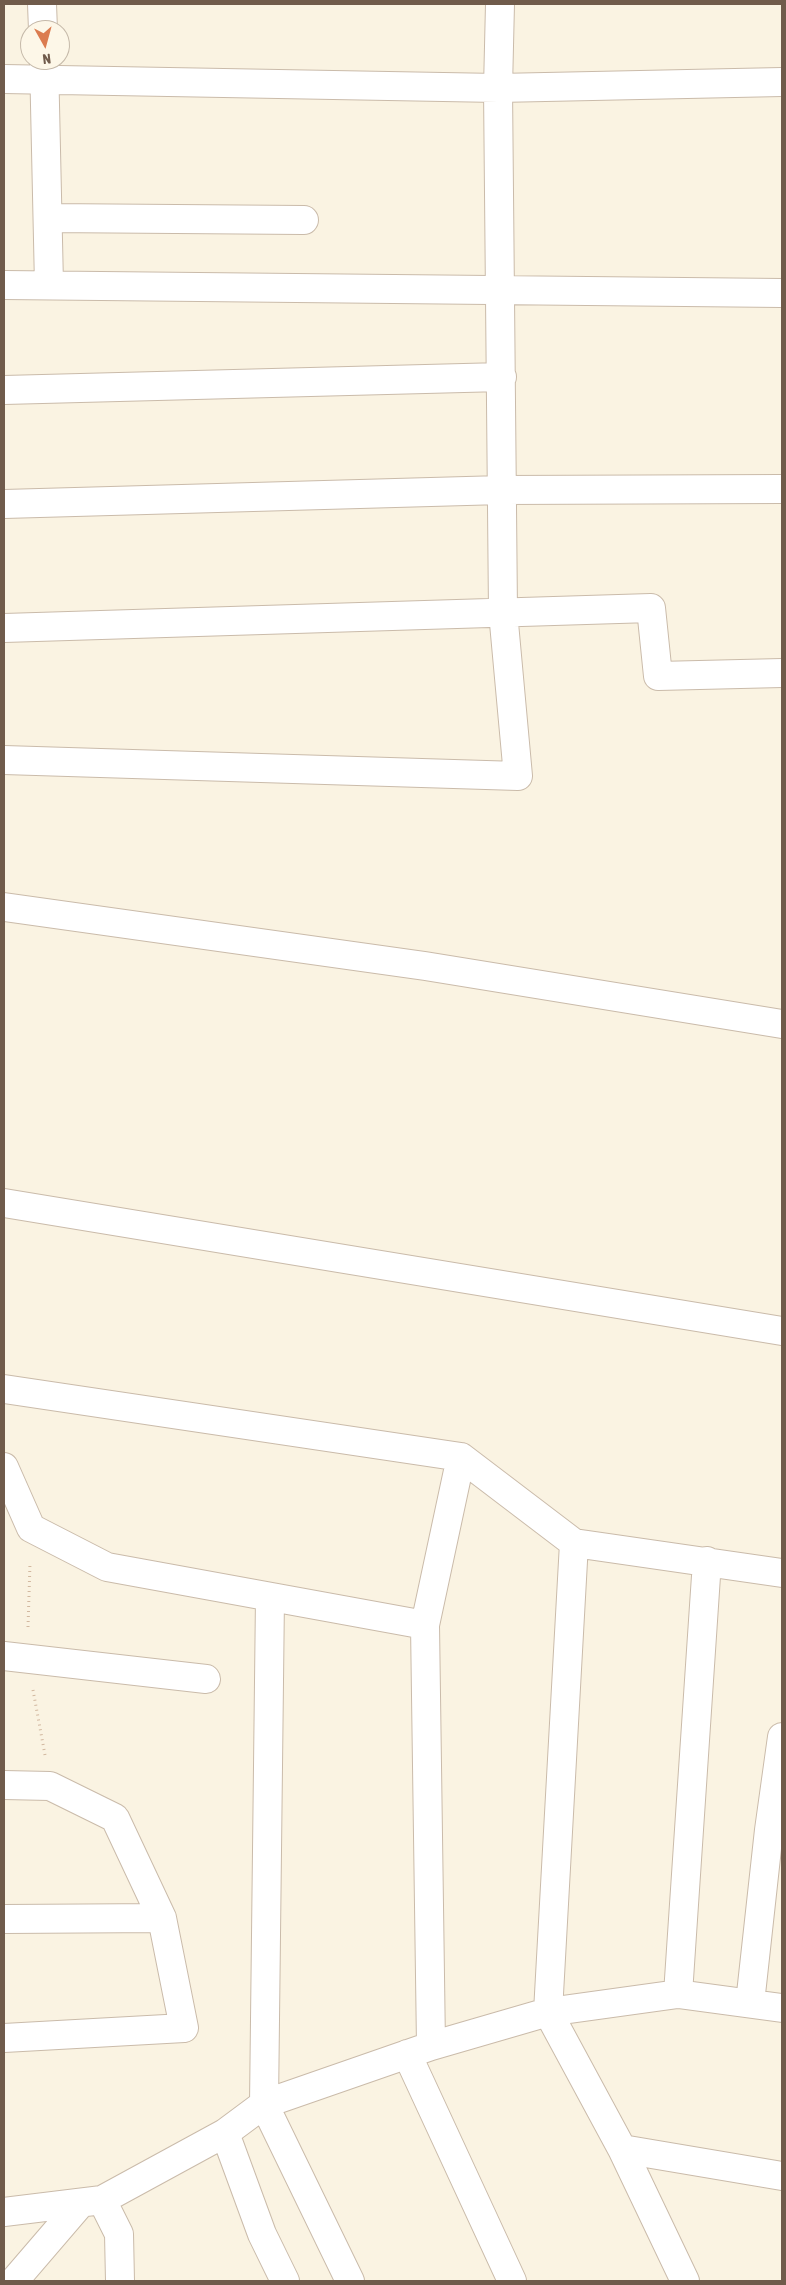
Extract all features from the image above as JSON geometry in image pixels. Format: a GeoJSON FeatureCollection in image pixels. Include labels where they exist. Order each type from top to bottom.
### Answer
{"type":"FeatureCollection","features":[{"type":"Feature","properties":{"kind":"street"},"geometry":{"type":"LineString","coordinates":[[42,4],[43,20]]}},
{"type":"Feature","properties":{"kind":"street"},"geometry":{"type":"LineString","coordinates":[[4,760],[518,776],[504,612],[498,88],[500,4]]}},
{"type":"Feature","properties":{"kind":"street"},"geometry":{"type":"LineString","coordinates":[[45,70],[49,285]]}},
{"type":"Feature","properties":{"kind":"street"},"geometry":{"type":"LineString","coordinates":[[4,79],[45,70],[498,88],[782,82]]}},
{"type":"Feature","properties":{"kind":"street"},"geometry":{"type":"LineString","coordinates":[[48,218],[304,220]]}},
{"type":"Feature","properties":{"kind":"street"},"geometry":{"type":"LineString","coordinates":[[4,285],[782,293]]}},
{"type":"Feature","properties":{"kind":"street"},"geometry":{"type":"LineString","coordinates":[[4,390],[502,376]]}},
{"type":"Feature","properties":{"kind":"street"},"geometry":{"type":"LineString","coordinates":[[4,504],[502,490],[782,489]]}},
{"type":"Feature","properties":{"kind":"street"},"geometry":{"type":"LineString","coordinates":[[4,628],[651,608],[658,676],[782,673]]}},
{"type":"Feature","properties":{"kind":"street"},"geometry":{"type":"LineString","coordinates":[[4,907],[425,966],[782,1024]]}},
{"type":"Feature","properties":{"kind":"street"},"geometry":{"type":"LineString","coordinates":[[4,1203],[782,1331]]}},
{"type":"Feature","properties":{"kind":"street"},"geometry":{"type":"LineString","coordinates":[[4,1389],[461,1456],[574,1543],[782,1573]]}},
{"type":"Feature","properties":{"kind":"street"},"geometry":{"type":"LineString","coordinates":[[461,1456],[425,1625],[419,2050],[512,2281]]}},
{"type":"Feature","properties":{"kind":"street"},"geometry":{"type":"LineString","coordinates":[[4,1467],[31,1528],[106,1567],[425,1625]]}},
{"type":"Feature","properties":{"kind":"street"},"geometry":{"type":"LineString","coordinates":[[574,1543],[548,2012],[622,2149],[685,2281]]}},
{"type":"Feature","properties":{"kind":"street"},"geometry":{"type":"LineString","coordinates":[[678,1994],[707,1561]]}},
{"type":"Feature","properties":{"kind":"street"},"geometry":{"type":"LineString","coordinates":[[270,1597],[264,2104],[350,2281]]}},
{"type":"Feature","properties":{"kind":"street"},"geometry":{"type":"LineString","coordinates":[[16,1657],[206,1678]]}},
{"type":"Feature","properties":{"kind":"street"},"geometry":{"type":"LineString","coordinates":[[750,2003],[776,1828],[782,1737]]}},
{"type":"Feature","properties":{"kind":"street"},"geometry":{"type":"LineString","coordinates":[[4,1784],[50,1786],[115,1818],[162,1918],[184,2028],[4,2038]]}},
{"type":"Feature","properties":{"kind":"street"},"geometry":{"type":"LineString","coordinates":[[4,1919],[162,1918]]}},
{"type":"Feature","properties":{"kind":"street"},"geometry":{"type":"LineString","coordinates":[[14,2281],[91,2201],[225,2133],[264,2104],[419,2050],[548,2012],[678,1994],[782,2008]]}},
{"type":"Feature","properties":{"kind":"street"},"geometry":{"type":"LineString","coordinates":[[225,2133],[262,2234],[285,2281]]}},
{"type":"Feature","properties":{"kind":"street"},"geometry":{"type":"LineString","coordinates":[[622,2149],[782,2176]]}},
{"type":"Feature","properties":{"kind":"street"},"geometry":{"type":"LineString","coordinates":[[4,2212],[91,2201]]}},
{"type":"Feature","properties":{"kind":"street"},"geometry":{"type":"LineString","coordinates":[[91,2201],[119,2234],[120,2281]]}},
{"type":"Feature","properties":{"kind":"street"},"geometry":{"type":"LineString","coordinates":[[262,2234],[263,2281]]}},
{"type":"Feature","properties":{"kind":"path"},"geometry":{"type":"LineString","coordinates":[[31,1528],[16,1657],[50,1786]]}}]}
